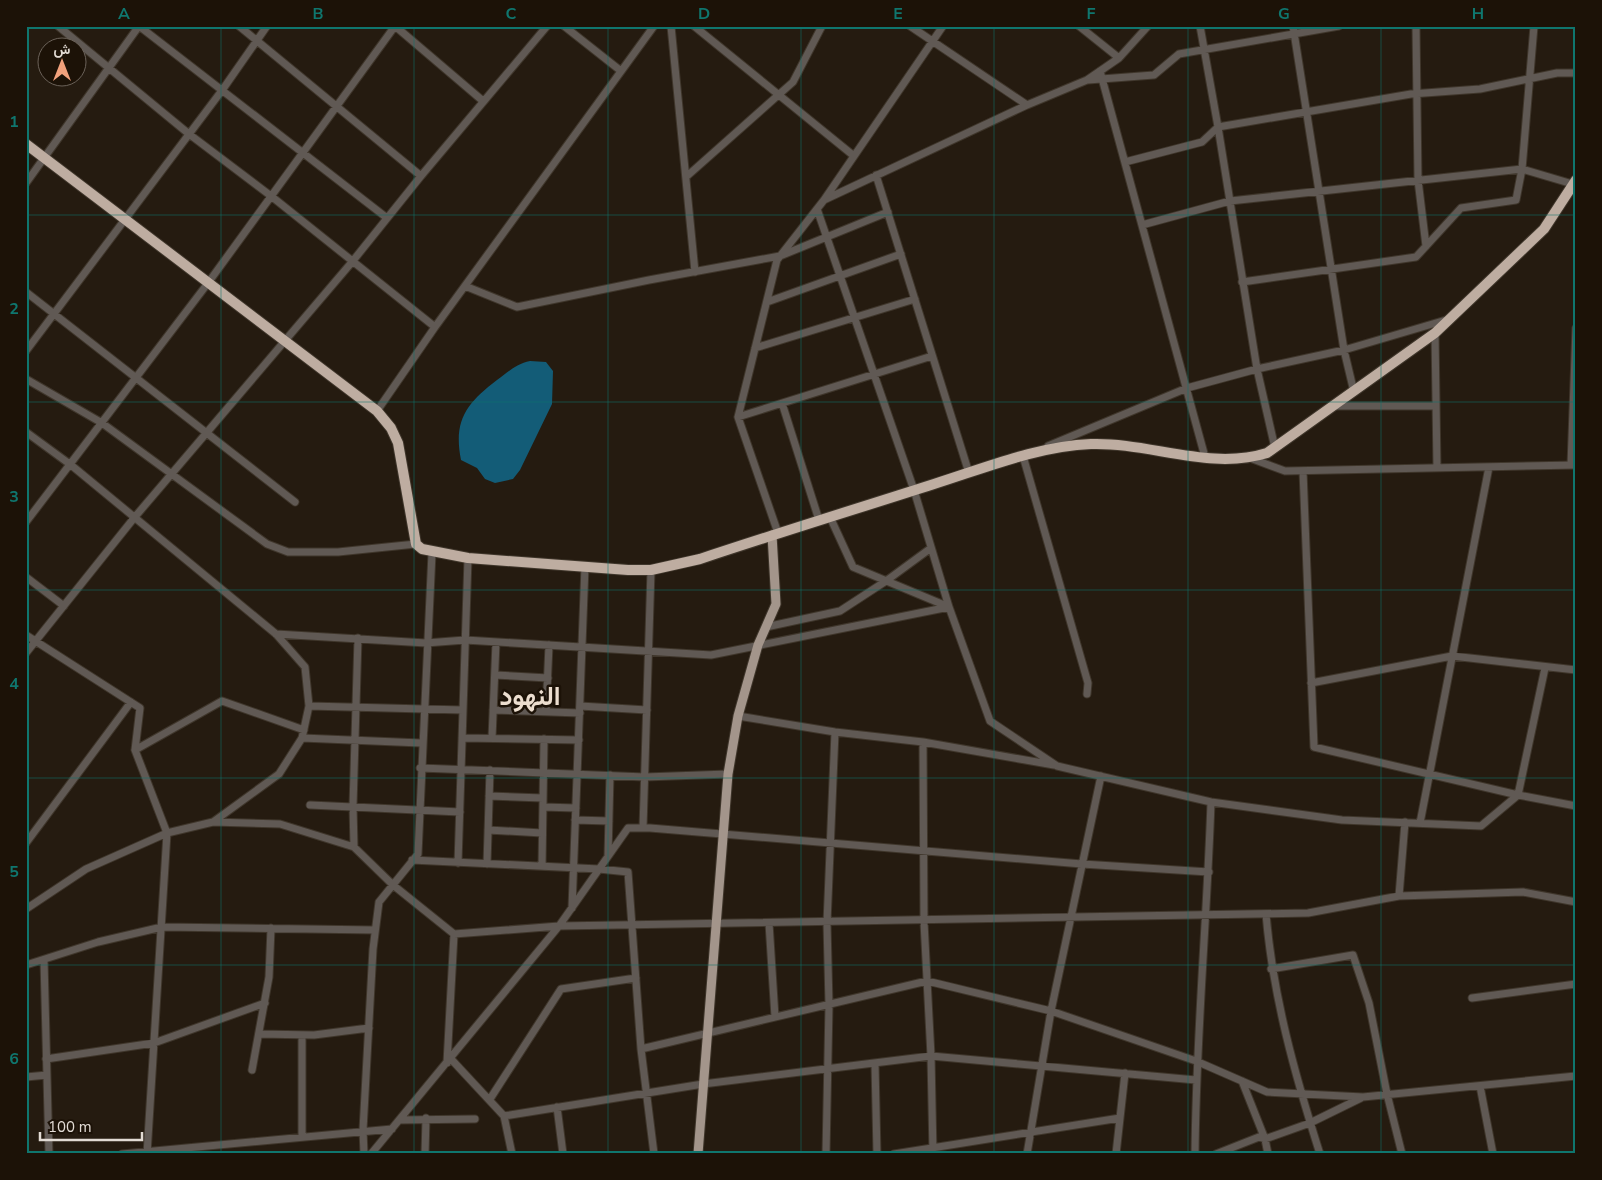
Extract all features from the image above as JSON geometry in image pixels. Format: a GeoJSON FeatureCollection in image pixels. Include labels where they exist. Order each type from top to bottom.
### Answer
{"type":"FeatureCollection","features":[{"type":"Feature","properties":{"kind":"highway"},"geometry":{"type":"LineString","coordinates":[[26,144],[377,411],[391,428],[398,443],[416,544],[422,550],[468,558],[651,570],[700,559],[1026,455],[1091,444],[1131,446],[1205,457],[1250,458],[1275,448],[1435,333],[1544,229],[1575,184]]}},
{"type":"Feature","properties":{"kind":"main road"},"geometry":{"type":"LineString","coordinates":[[698,1154],[728,774],[738,716],[758,645],[776,604],[775,534]]}},
{"type":"Feature","properties":{"kind":"street"},"geometry":{"type":"LineString","coordinates":[[58,26],[189,134],[271,196],[435,327]]}},
{"type":"Feature","properties":{"kind":"street"},"geometry":{"type":"LineString","coordinates":[[26,183],[111,68],[139,26],[223,89],[387,218]]}},
{"type":"Feature","properties":{"kind":"street"},"geometry":{"type":"LineString","coordinates":[[239,26],[338,105],[421,176]]}},
{"type":"Feature","properties":{"kind":"street"},"geometry":{"type":"LineString","coordinates":[[26,352],[124,218],[223,89],[267,26]]}},
{"type":"Feature","properties":{"kind":"street"},"geometry":{"type":"LineString","coordinates":[[26,522],[208,283],[395,26],[483,101]]}},
{"type":"Feature","properties":{"kind":"street"},"geometry":{"type":"LineString","coordinates":[[26,653],[134,518],[352,262],[421,176],[547,26]]}},
{"type":"Feature","properties":{"kind":"street"},"geometry":{"type":"LineString","coordinates":[[564,26],[621,72]]}},
{"type":"Feature","properties":{"kind":"street"},"geometry":{"type":"LineString","coordinates":[[377,411],[435,327],[654,26]]}},
{"type":"Feature","properties":{"kind":"street"},"geometry":{"type":"LineString","coordinates":[[671,26],[695,272]]}},
{"type":"Feature","properties":{"kind":"street"},"geometry":{"type":"LineString","coordinates":[[694,26],[854,156]]}},
{"type":"Feature","properties":{"kind":"street"},"geometry":{"type":"LineString","coordinates":[[686,177],[793,82],[822,26]]}},
{"type":"Feature","properties":{"kind":"street"},"geometry":{"type":"LineString","coordinates":[[910,26],[1027,105]]}},
{"type":"Feature","properties":{"kind":"street"},"geometry":{"type":"LineString","coordinates":[[775,534],[738,417],[780,256],[824,200],[943,26]]}},
{"type":"Feature","properties":{"kind":"street"},"geometry":{"type":"LineString","coordinates":[[1079,26],[1119,58]]}},
{"type":"Feature","properties":{"kind":"street"},"geometry":{"type":"LineString","coordinates":[[824,200],[1027,105],[1087,80],[1119,58],[1148,26]]}},
{"type":"Feature","properties":{"kind":"street"},"geometry":{"type":"LineString","coordinates":[[1200,26],[1257,369],[1275,448]]}},
{"type":"Feature","properties":{"kind":"street"},"geometry":{"type":"LineString","coordinates":[[1087,80],[1154,75],[1179,54],[1294,30],[1339,26]]}},
{"type":"Feature","properties":{"kind":"street"},"geometry":{"type":"LineString","coordinates":[[1416,26],[1418,180],[1426,246]]}},
{"type":"Feature","properties":{"kind":"street"},"geometry":{"type":"LineString","coordinates":[[1242,282],[1416,258],[1461,208],[1516,200],[1522,169],[1534,26]]}},
{"type":"Feature","properties":{"kind":"street"},"geometry":{"type":"LineString","coordinates":[[1294,30],[1330,270],[1344,350],[1354,392]]}},
{"type":"Feature","properties":{"kind":"street"},"geometry":{"type":"LineString","coordinates":[[1100,71],[1205,457]]}},
{"type":"Feature","properties":{"kind":"street"},"geometry":{"type":"LineString","coordinates":[[1125,162],[1202,142],[1218,127],[1417,94],[1480,89],[1557,73],[1576,73]]}},
{"type":"Feature","properties":{"kind":"street"},"geometry":{"type":"LineString","coordinates":[[1142,225],[1230,201],[1522,169],[1575,184]]}},
{"type":"Feature","properties":{"kind":"street"},"geometry":{"type":"LineString","coordinates":[[876,176],[969,473]]}},
{"type":"Feature","properties":{"kind":"street"},"geometry":{"type":"LineString","coordinates":[[817,209],[914,490],[949,607],[990,721],[1057,766]]}},
{"type":"Feature","properties":{"kind":"street"},"geometry":{"type":"LineString","coordinates":[[465,286],[517,307],[780,256],[888,212]]}},
{"type":"Feature","properties":{"kind":"street"},"geometry":{"type":"LineString","coordinates":[[767,302],[901,254]]}},
{"type":"Feature","properties":{"kind":"street"},"geometry":{"type":"LineString","coordinates":[[26,292],[205,434],[295,502]]}},
{"type":"Feature","properties":{"kind":"street"},"geometry":{"type":"LineString","coordinates":[[755,348],[915,299]]}},
{"type":"Feature","properties":{"kind":"street"},"geometry":{"type":"LineString","coordinates":[[1088,694],[1088,683],[1026,455],[1186,388],[1257,369],[1344,350],[1449,319]]}},
{"type":"Feature","properties":{"kind":"street"},"geometry":{"type":"LineString","coordinates":[[1250,458],[1285,471],[1574,465],[1576,328]]}},
{"type":"Feature","properties":{"kind":"street"},"geometry":{"type":"LineString","coordinates":[[1435,333],[1436,468]]}},
{"type":"Feature","properties":{"kind":"street"},"geometry":{"type":"LineString","coordinates":[[738,417],[932,356]]}},
{"type":"Feature","properties":{"kind":"street"},"geometry":{"type":"LineString","coordinates":[[26,379],[102,424],[267,544],[288,552],[338,552],[416,544]]}},
{"type":"Feature","properties":{"kind":"street"},"geometry":{"type":"LineString","coordinates":[[782,403],[819,520]]}},
{"type":"Feature","properties":{"kind":"street"},"geometry":{"type":"LineString","coordinates":[[1333,406],[1436,406]]}},
{"type":"Feature","properties":{"kind":"street"},"geometry":{"type":"LineString","coordinates":[[26,432],[71,465],[276,634],[304,667],[309,706],[302,738],[279,774],[213,822]]}},
{"type":"Feature","properties":{"kind":"street"},"geometry":{"type":"LineString","coordinates":[[1420,823],[1489,467]]}},
{"type":"Feature","properties":{"kind":"street"},"geometry":{"type":"LineString","coordinates":[[1303,471],[1314,747],[1518,795],[1576,806]]}},
{"type":"Feature","properties":{"kind":"street"},"geometry":{"type":"LineString","coordinates":[[830,517],[853,567],[949,607]]}},
{"type":"Feature","properties":{"kind":"street"},"geometry":{"type":"LineString","coordinates":[[766,627],[840,611],[886,581],[931,548]]}},
{"type":"Feature","properties":{"kind":"street"},"geometry":{"type":"LineString","coordinates":[[364,1154],[363,1130],[368,1028],[379,902],[418,854],[421,743],[432,553]]}},
{"type":"Feature","properties":{"kind":"street"},"geometry":{"type":"LineString","coordinates":[[458,863],[468,558]]}},
{"type":"Feature","properties":{"kind":"street"},"geometry":{"type":"LineString","coordinates":[[572,908],[585,566]]}},
{"type":"Feature","properties":{"kind":"street"},"geometry":{"type":"LineString","coordinates":[[643,828],[651,570]]}},
{"type":"Feature","properties":{"kind":"street"},"geometry":{"type":"LineString","coordinates":[[26,577],[64,606]]}},
{"type":"Feature","properties":{"kind":"street"},"geometry":{"type":"LineString","coordinates":[[276,634],[426,643],[465,640],[711,655],[949,607]]}},
{"type":"Feature","properties":{"kind":"street"},"geometry":{"type":"LineString","coordinates":[[26,635],[140,708],[134,750],[167,833],[147,1152]]}},
{"type":"Feature","properties":{"kind":"street"},"geometry":{"type":"LineString","coordinates":[[354,847],[353,806],[358,638]]}},
{"type":"Feature","properties":{"kind":"street"},"geometry":{"type":"LineString","coordinates":[[492,738],[496,642]]}},
{"type":"Feature","properties":{"kind":"street"},"geometry":{"type":"LineString","coordinates":[[546,712],[549,645]]}},
{"type":"Feature","properties":{"kind":"street"},"geometry":{"type":"LineString","coordinates":[[1312,683],[1452,656],[1576,670]]}},
{"type":"Feature","properties":{"kind":"street"},"geometry":{"type":"LineString","coordinates":[[738,716],[834,732],[923,742],[1057,766],[1211,802],[1342,820],[1481,826],[1518,795],[1545,668]]}},
{"type":"Feature","properties":{"kind":"street"},"geometry":{"type":"LineString","coordinates":[[495,675],[548,678]]}},
{"type":"Feature","properties":{"kind":"street"},"geometry":{"type":"LineString","coordinates":[[134,750],[222,701],[304,730]]}},
{"type":"Feature","properties":{"kind":"street"},"geometry":{"type":"LineString","coordinates":[[26,843],[131,702]]}},
{"type":"Feature","properties":{"kind":"street"},"geometry":{"type":"LineString","coordinates":[[309,706],[463,710]]}},
{"type":"Feature","properties":{"kind":"street"},"geometry":{"type":"LineString","coordinates":[[493,710],[546,712],[580,709],[647,710]]}},
{"type":"Feature","properties":{"kind":"street"},"geometry":{"type":"LineString","coordinates":[[826,1154],[829,1005],[827,922],[834,732]]}},
{"type":"Feature","properties":{"kind":"street"},"geometry":{"type":"LineString","coordinates":[[302,738],[421,743]]}},
{"type":"Feature","properties":{"kind":"street"},"geometry":{"type":"LineString","coordinates":[[462,738],[578,740]]}},
{"type":"Feature","properties":{"kind":"street"},"geometry":{"type":"LineString","coordinates":[[542,866],[544,739]]}},
{"type":"Feature","properties":{"kind":"street"},"geometry":{"type":"LineString","coordinates":[[923,742],[924,922],[931,1056],[933,1151]]}},
{"type":"Feature","properties":{"kind":"street"},"geometry":{"type":"LineString","coordinates":[[420,768],[645,777],[728,774]]}},
{"type":"Feature","properties":{"kind":"street"},"geometry":{"type":"LineString","coordinates":[[487,864],[490,770]]}},
{"type":"Feature","properties":{"kind":"street"},"geometry":{"type":"LineString","coordinates":[[608,856],[610,775]]}},
{"type":"Feature","properties":{"kind":"street"},"geometry":{"type":"LineString","coordinates":[[1027,1154],[1051,1011],[1101,776]]}},
{"type":"Feature","properties":{"kind":"street"},"geometry":{"type":"LineString","coordinates":[[490,796],[543,798]]}},
{"type":"Feature","properties":{"kind":"street"},"geometry":{"type":"LineString","coordinates":[[1195,1154],[1196,1061],[1207,915],[1211,802]]}},
{"type":"Feature","properties":{"kind":"street"},"geometry":{"type":"LineString","coordinates":[[310,805],[460,812]]}},
{"type":"Feature","properties":{"kind":"street"},"geometry":{"type":"LineString","coordinates":[[543,807],[576,808]]}},
{"type":"Feature","properties":{"kind":"street"},"geometry":{"type":"LineString","coordinates":[[575,820],[609,821]]}},
{"type":"Feature","properties":{"kind":"street"},"geometry":{"type":"LineString","coordinates":[[26,909],[86,870],[167,833],[213,822],[280,824],[354,847],[393,885],[454,934],[559,926],[924,922],[1071,917],[1308,913],[1399,896],[1523,892],[1576,902]]}},
{"type":"Feature","properties":{"kind":"street"},"geometry":{"type":"LineString","coordinates":[[1399,896],[1404,822]]}},
{"type":"Feature","properties":{"kind":"street"},"geometry":{"type":"LineString","coordinates":[[26,828],[33,833]]}},
{"type":"Feature","properties":{"kind":"street"},"geometry":{"type":"LineString","coordinates":[[371,1154],[559,926],[628,828],[1082,864],[1209,872]]}},
{"type":"Feature","properties":{"kind":"street"},"geometry":{"type":"LineString","coordinates":[[488,830],[542,833]]}},
{"type":"Feature","properties":{"kind":"street"},"geometry":{"type":"LineString","coordinates":[[412,860],[628,872],[641,1050],[654,1154]]}},
{"type":"Feature","properties":{"kind":"street"},"geometry":{"type":"LineString","coordinates":[[1266,914],[1271,969],[1278,1008],[1320,1154]]}},
{"type":"Feature","properties":{"kind":"street"},"geometry":{"type":"LineString","coordinates":[[769,923],[775,1018]]}},
{"type":"Feature","properties":{"kind":"street"},"geometry":{"type":"LineString","coordinates":[[26,965],[98,942],[162,927],[376,930]]}},
{"type":"Feature","properties":{"kind":"street"},"geometry":{"type":"LineString","coordinates":[[252,1070],[265,1003],[272,928]]}},
{"type":"Feature","properties":{"kind":"street"},"geometry":{"type":"LineString","coordinates":[[454,934],[449,1061],[490,1099],[504,1116],[512,1154]]}},
{"type":"Feature","properties":{"kind":"street"},"geometry":{"type":"LineString","coordinates":[[1271,969],[1353,955],[1369,1003],[1387,1094],[1402,1154]]}},
{"type":"Feature","properties":{"kind":"street"},"geometry":{"type":"LineString","coordinates":[[44,960],[49,1154]]}},
{"type":"Feature","properties":{"kind":"street"},"geometry":{"type":"LineString","coordinates":[[490,1099],[561,989],[636,978]]}},
{"type":"Feature","properties":{"kind":"street"},"geometry":{"type":"LineString","coordinates":[[641,1050],[927,981],[1051,1011],[1196,1061],[1267,1092],[1363,1097],[1576,1076]]}},
{"type":"Feature","properties":{"kind":"street"},"geometry":{"type":"LineString","coordinates":[[1472,998],[1576,984]]}},
{"type":"Feature","properties":{"kind":"street"},"geometry":{"type":"LineString","coordinates":[[46,1059],[154,1043],[265,1003]]}},
{"type":"Feature","properties":{"kind":"street"},"geometry":{"type":"LineString","coordinates":[[258,1034],[302,1035],[368,1028]]}},
{"type":"Feature","properties":{"kind":"street"},"geometry":{"type":"LineString","coordinates":[[302,1035],[302,1136]]}},
{"type":"Feature","properties":{"kind":"street"},"geometry":{"type":"LineString","coordinates":[[504,1116],[703,1084],[931,1056],[1196,1080]]}},
{"type":"Feature","properties":{"kind":"street"},"geometry":{"type":"LineString","coordinates":[[875,1064],[876,1154]]}},
{"type":"Feature","properties":{"kind":"street"},"geometry":{"type":"LineString","coordinates":[[1116,1154],[1125,1073]]}},
{"type":"Feature","properties":{"kind":"street"},"geometry":{"type":"LineString","coordinates":[[26,1077],[47,1074]]}},
{"type":"Feature","properties":{"kind":"street"},"geometry":{"type":"LineString","coordinates":[[1242,1081],[1265,1139],[1268,1154]]}},
{"type":"Feature","properties":{"kind":"street"},"geometry":{"type":"LineString","coordinates":[[1480,1086],[1493,1154]]}},
{"type":"Feature","properties":{"kind":"street"},"geometry":{"type":"LineString","coordinates":[[1216,1154],[1259,1137],[1265,1139],[1310,1123],[1363,1097]]}},
{"type":"Feature","properties":{"kind":"street"},"geometry":{"type":"LineString","coordinates":[[557,1107],[564,1154]]}},
{"type":"Feature","properties":{"kind":"street"},"geometry":{"type":"LineString","coordinates":[[425,1154],[426,1118]]}},
{"type":"Feature","properties":{"kind":"street"},"geometry":{"type":"LineString","coordinates":[[400,1120],[475,1118]]}},
{"type":"Feature","properties":{"kind":"street"},"geometry":{"type":"LineString","coordinates":[[894,1154],[933,1151],[1120,1118]]}},
{"type":"Feature","properties":{"kind":"street"},"geometry":{"type":"LineString","coordinates":[[122,1154],[363,1130],[392,1129]]}},
{"type":"Feature","properties":{"kind":"water"},"geometry":{"type":"Polygon","coordinates":[[[530,361],[546,362],[553,371],[552,404],[520,470],[513,479],[495,483],[485,479],[477,468],[461,460],[459,434],[461,423],[470,405],[487,388],[512,369],[530,361]]]}},
{"type":"Feature","properties":{"kind":"district","name":"النهود"},"geometry":{"type":"Point","coordinates":[530,696]}}]}
